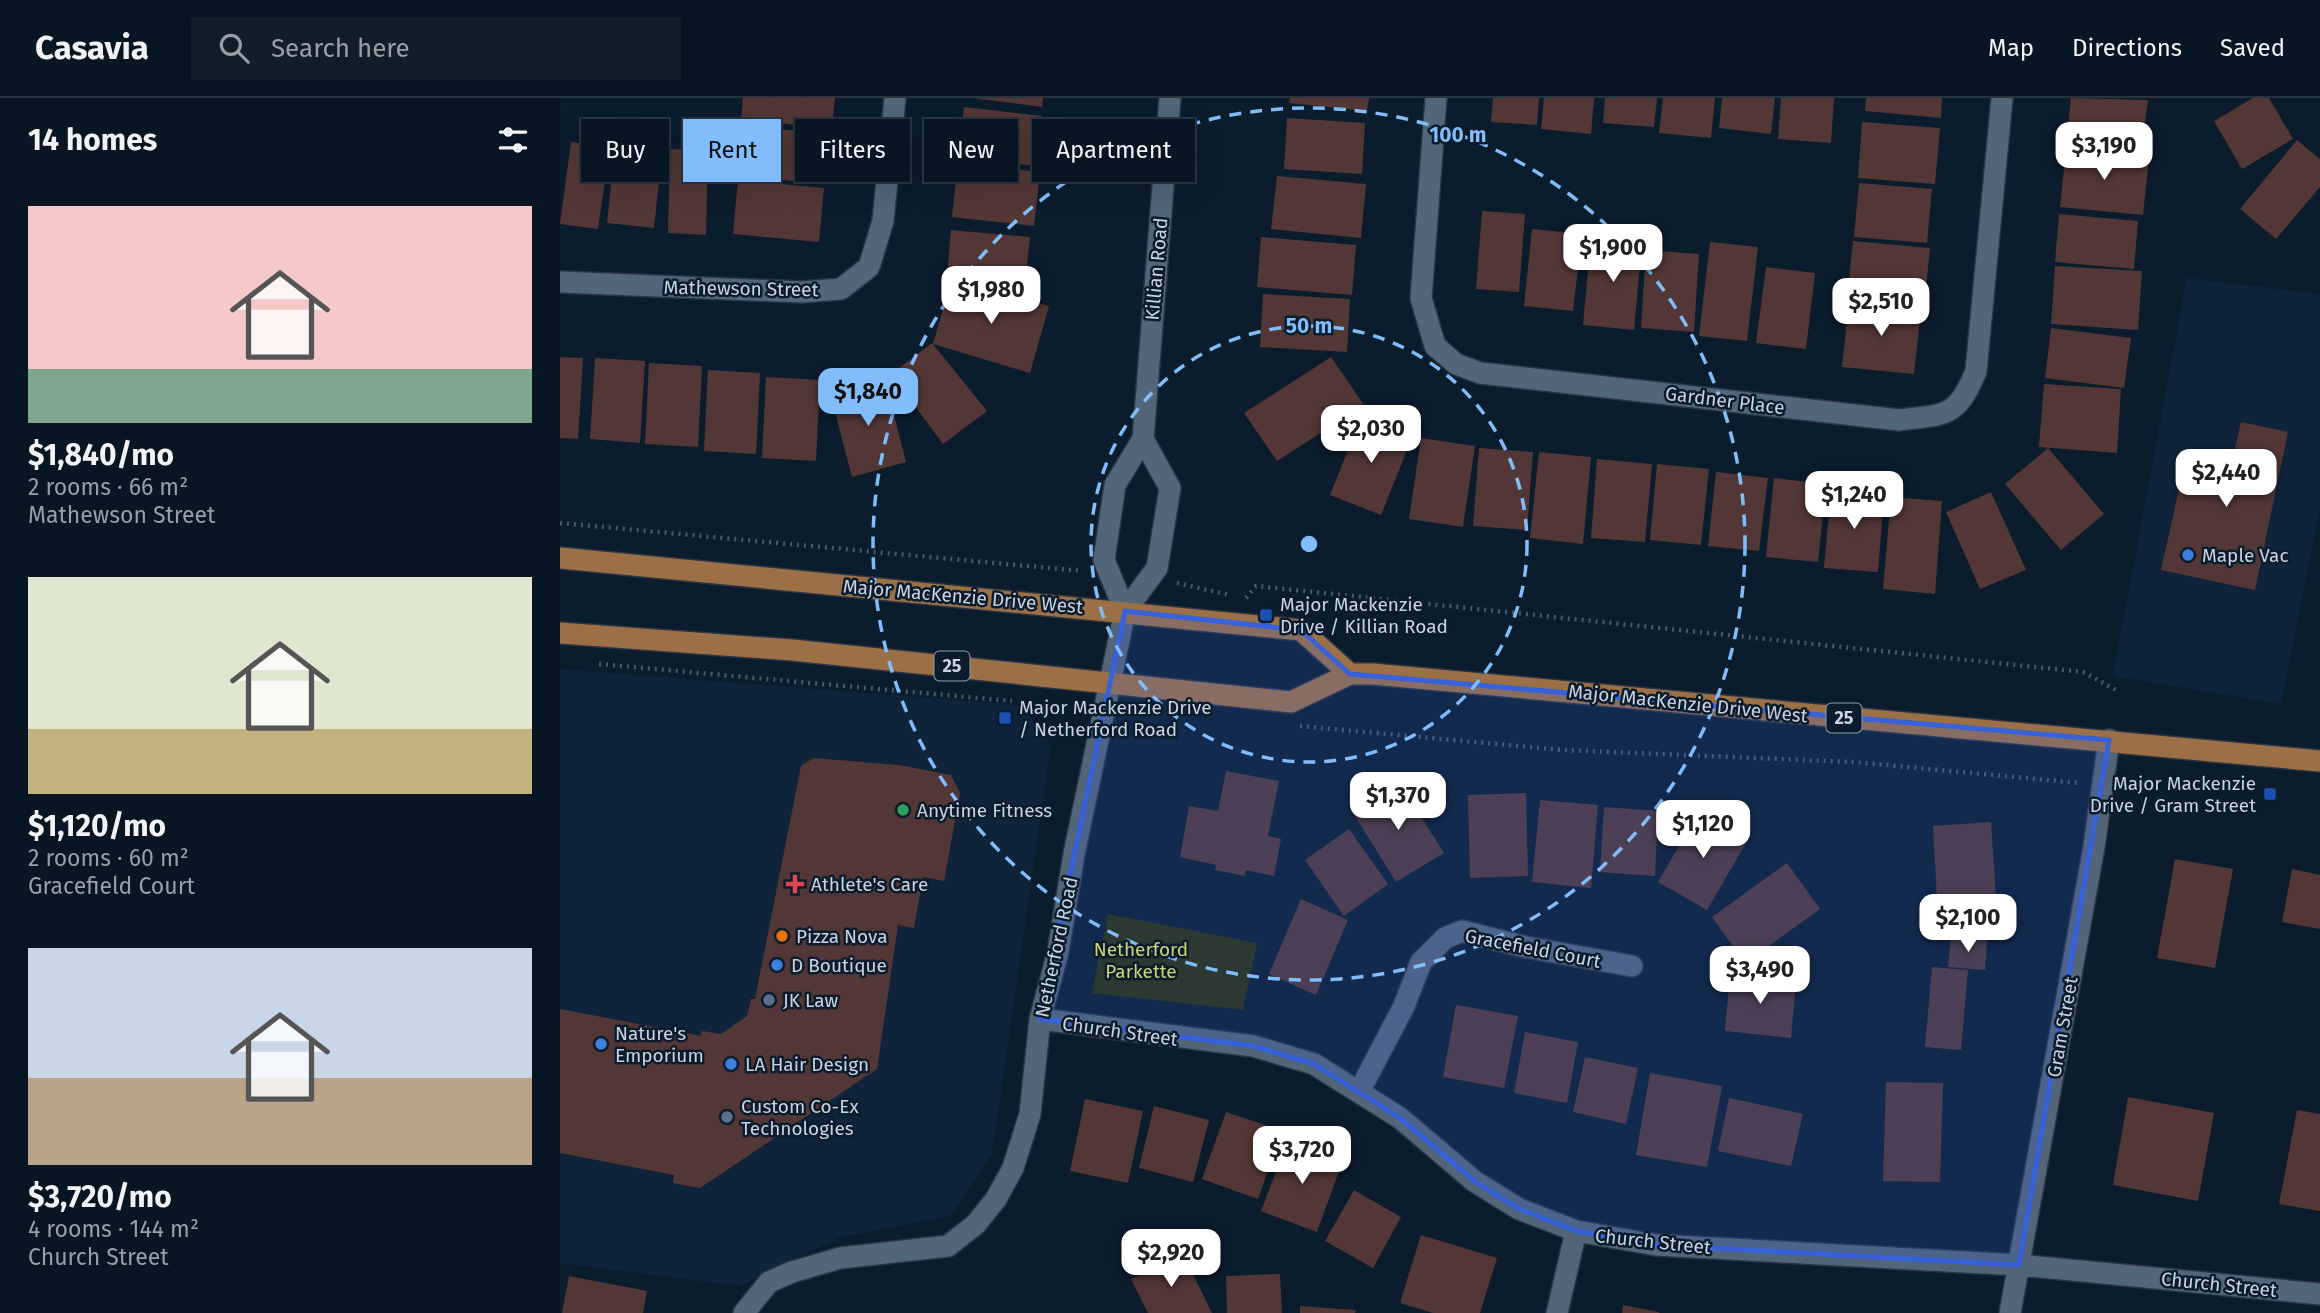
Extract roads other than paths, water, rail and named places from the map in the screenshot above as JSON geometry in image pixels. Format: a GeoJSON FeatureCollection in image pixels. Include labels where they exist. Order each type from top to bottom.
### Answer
{"type":"FeatureCollection","features":[{"type":"Feature","properties":{"kind":"main road","name":"Major MacKenzie Drive West"},"geometry":{"type":"LineString","coordinates":[[560,558],[1301,630],[1350,674],[2320,761]]}},
{"type":"Feature","properties":{"kind":"main road","name":"25"},"geometry":{"type":"LineString","coordinates":[[560,634],[792,650],[1111,681],[1291,702],[1350,674]]}},
{"type":"Feature","properties":{"kind":"street","name":"Mathewson Street"},"geometry":{"type":"LineString","coordinates":[[560,282],[802,292],[841,289],[869,267],[879,243],[895,98]]}},
{"type":"Feature","properties":{"kind":"street","name":"Killian Road"},"geometry":{"type":"LineString","coordinates":[[1125,611],[1104,560],[1115,485],[1143,439],[1170,98]]}},
{"type":"Feature","properties":{"kind":"street","name":"Gardner Place"},"geometry":{"type":"LineString","coordinates":[[1436,98],[1421,298],[1435,346],[1456,364],[1480,373],[1899,421],[1944,415],[1964,400],[1976,371],[2002,98]]}},
{"type":"Feature","properties":{"kind":"street"},"geometry":{"type":"LineString","coordinates":[[1125,611],[1157,568],[1170,488],[1143,439]]}},
{"type":"Feature","properties":{"kind":"street","name":"Netherford Road"},"geometry":{"type":"LineString","coordinates":[[744,1313],[769,1282],[792,1272],[840,1258],[948,1246],[967,1234],[996,1199],[1013,1168],[1030,1114],[1040,1019],[1058,952],[1074,854],[1125,611]]}},
{"type":"Feature","properties":{"kind":"street","name":"Gram Street"},"geometry":{"type":"LineString","coordinates":[[2010,1313],[2109,740]]}},
{"type":"Feature","properties":{"kind":"street","name":"Gracefield Court"},"geometry":{"type":"LineString","coordinates":[[1359,1092],[1404,1006],[1421,962],[1445,938],[1462,931],[1526,947],[1632,967]]}},
{"type":"Feature","properties":{"kind":"street","name":"Church Street"},"geometry":{"type":"LineString","coordinates":[[1040,1019],[1253,1046],[1314,1064],[1400,1118],[1474,1181],[1520,1209],[1576,1231],[1656,1245],[2019,1265],[2320,1294]]}},
{"type":"Feature","properties":{"kind":"street"},"geometry":{"type":"LineString","coordinates":[[1557,1313],[1576,1231]]}},
{"type":"Feature","properties":{"kind":"place","name":"Maple Vac"},"geometry":{"type":"Point","coordinates":[2188,555]}},
{"type":"Feature","properties":{"kind":"place","name":"Major Mackenzie Drive / Killian Road"},"geometry":{"type":"Point","coordinates":[1266,615]}},
{"type":"Feature","properties":{"kind":"place","name":"Major Mackenzie Drive / Netherford Road"},"geometry":{"type":"Point","coordinates":[1005,718]}},
{"type":"Feature","properties":{"kind":"place","name":"Major Mackenzie Drive / Gram Street"},"geometry":{"type":"Point","coordinates":[2270,794]}},
{"type":"Feature","properties":{"kind":"place","name":"Anytime Fitness"},"geometry":{"type":"Point","coordinates":[903,810]}},
{"type":"Feature","properties":{"kind":"place","name":"Athlete's Care"},"geometry":{"type":"Point","coordinates":[795,884]}},
{"type":"Feature","properties":{"kind":"place","name":"Pizza Nova"},"geometry":{"type":"Point","coordinates":[782,936]}},
{"type":"Feature","properties":{"kind":"place","name":"D Boutique"},"geometry":{"type":"Point","coordinates":[777,965]}},
{"type":"Feature","properties":{"kind":"place","name":"JK Law"},"geometry":{"type":"Point","coordinates":[769,1000]}},
{"type":"Feature","properties":{"kind":"place","name":"Nature's Emporium"},"geometry":{"type":"Point","coordinates":[601,1044]}},
{"type":"Feature","properties":{"kind":"place","name":"LA Hair Design"},"geometry":{"type":"Point","coordinates":[731,1064]}},
{"type":"Feature","properties":{"kind":"place","name":"Custom Co-Ex Technologies"},"geometry":{"type":"Point","coordinates":[727,1117]}},
{"type":"Feature","properties":{"kind":"park label","name":"Netherford Parkette"},"geometry":{"type":"Point","coordinates":[1141,960]}}]}
